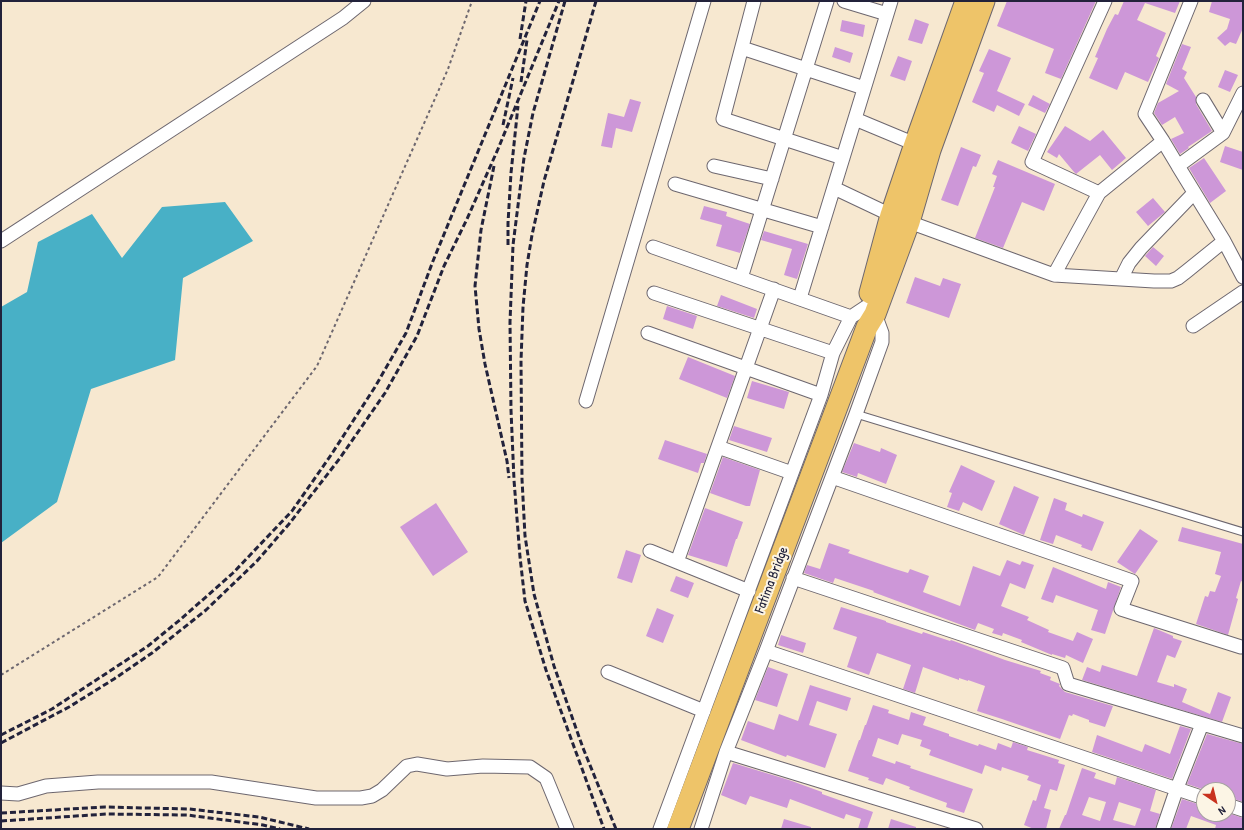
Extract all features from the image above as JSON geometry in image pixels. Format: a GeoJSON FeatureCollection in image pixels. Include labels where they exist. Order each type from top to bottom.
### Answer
{"type":"FeatureCollection","features":[{"type":"Feature","properties":{"kind":"main road"},"geometry":{"type":"LineString","coordinates":[[900,219],[915,144],[966,1]]}},
{"type":"Feature","properties":{"kind":"main road"},"geometry":{"type":"LineString","coordinates":[[900,219],[930,150],[984,1]]}},
{"type":"Feature","properties":{"kind":"main road","name":"Fatima Bridge"},"geometry":{"type":"LineString","coordinates":[[678,829],[865,319],[900,219]]}},
{"type":"Feature","properties":{"kind":"street"},"geometry":{"type":"LineString","coordinates":[[1,241],[343,18],[364,1]]}},
{"type":"Feature","properties":{"kind":"street"},"geometry":{"type":"LineString","coordinates":[[586,401],[704,1]]}},
{"type":"Feature","properties":{"kind":"street"},"geometry":{"type":"LineString","coordinates":[[754,1],[723,119],[843,158]]}},
{"type":"Feature","properties":{"kind":"street"},"geometry":{"type":"LineString","coordinates":[[741,278],[827,1]]}},
{"type":"Feature","properties":{"kind":"street"},"geometry":{"type":"LineString","coordinates":[[844,1],[887,14]]}},
{"type":"Feature","properties":{"kind":"street"},"geometry":{"type":"LineString","coordinates":[[800,298],[891,1]]}},
{"type":"Feature","properties":{"kind":"street"},"geometry":{"type":"LineString","coordinates":[[1098,193],[1032,162],[1105,1]]}},
{"type":"Feature","properties":{"kind":"street"},"geometry":{"type":"LineString","coordinates":[[1191,1],[1145,114],[1224,241],[1243,277]]}},
{"type":"Feature","properties":{"kind":"street"},"geometry":{"type":"LineString","coordinates":[[742,48],[864,88]]}},
{"type":"Feature","properties":{"kind":"street"},"geometry":{"type":"LineString","coordinates":[[1178,166],[1223,133],[1243,92]]}},
{"type":"Feature","properties":{"kind":"street"},"geometry":{"type":"LineString","coordinates":[[1203,100],[1223,133]]}},
{"type":"Feature","properties":{"kind":"street"},"geometry":{"type":"LineString","coordinates":[[855,118],[915,144]]}},
{"type":"Feature","properties":{"kind":"street"},"geometry":{"type":"LineString","coordinates":[[1054,275],[1098,193],[1163,141]]}},
{"type":"Feature","properties":{"kind":"street"},"geometry":{"type":"LineString","coordinates":[[714,166],[772,179]]}},
{"type":"Feature","properties":{"kind":"street"},"geometry":{"type":"LineString","coordinates":[[675,184],[822,227]]}},
{"type":"Feature","properties":{"kind":"street"},"geometry":{"type":"LineString","coordinates":[[834,188],[900,219],[1054,275],[1171,281],[1178,278],[1224,241]]}},
{"type":"Feature","properties":{"kind":"street"},"geometry":{"type":"LineString","coordinates":[[1121,279],[1129,263],[1141,248],[1194,193]]}},
{"type":"Feature","properties":{"kind":"street"},"geometry":{"type":"LineString","coordinates":[[654,247],[741,278],[865,319],[882,333],[882,342],[856,414],[726,752],[701,829]]}},
{"type":"Feature","properties":{"kind":"street"},"geometry":{"type":"LineString","coordinates":[[678,562],[774,289]]}},
{"type":"Feature","properties":{"kind":"street"},"geometry":{"type":"LineString","coordinates":[[1193,326],[1243,292]]}},
{"type":"Feature","properties":{"kind":"street"},"geometry":{"type":"LineString","coordinates":[[654,293],[833,353]]}},
{"type":"Feature","properties":{"kind":"street"},"geometry":{"type":"LineString","coordinates":[[660,829],[669,801],[749,591],[821,395],[833,353],[865,319]]}},
{"type":"Feature","properties":{"kind":"street"},"geometry":{"type":"LineString","coordinates":[[648,333],[821,395]]}},
{"type":"Feature","properties":{"kind":"street"},"geometry":{"type":"LineString","coordinates":[[718,447],[792,473]]}},
{"type":"Feature","properties":{"kind":"street"},"geometry":{"type":"LineString","coordinates":[[832,477],[1132,581],[1121,609],[1240,647]]}},
{"type":"Feature","properties":{"kind":"street"},"geometry":{"type":"LineString","coordinates":[[650,551],[749,591]]}},
{"type":"Feature","properties":{"kind":"street"},"geometry":{"type":"LineString","coordinates":[[793,578],[1063,668],[1068,684],[1243,736]]}},
{"type":"Feature","properties":{"kind":"street"},"geometry":{"type":"LineString","coordinates":[[766,651],[1196,795]]}},
{"type":"Feature","properties":{"kind":"street"},"geometry":{"type":"LineString","coordinates":[[608,672],[704,711]]}},
{"type":"Feature","properties":{"kind":"street"},"geometry":{"type":"LineString","coordinates":[[1163,829],[1176,788],[1202,724]]}},
{"type":"Feature","properties":{"kind":"street"},"geometry":{"type":"LineString","coordinates":[[726,752],[976,829]]}},
{"type":"Feature","properties":{"kind":"street"},"geometry":{"type":"LineString","coordinates":[[1,794],[18,794],[46,786],[98,782],[211,782],[316,798],[361,798],[372,796],[382,790],[407,766],[417,764],[447,769],[482,766],[530,767],[546,778],[567,829]]}},
{"type":"Feature","properties":{"kind":"lane"},"geometry":{"type":"LineString","coordinates":[[856,414],[1243,532]]}},
{"type":"Feature","properties":{"kind":"path"},"geometry":{"type":"LineString","coordinates":[[1,675],[158,577],[317,366],[444,77],[472,1]]}},
{"type":"Feature","properties":{"kind":"water"},"geometry":{"type":"Polygon","coordinates":[[[225,202],[253,241],[183,278],[175,360],[91,389],[57,502],[1,543],[1,307],[27,292],[38,242],[92,214],[122,258],[162,207],[225,202]]]}},
{"type":"Feature","properties":{"kind":"building"},"geometry":{"type":"Polygon","coordinates":[[[1007,1],[1096,1],[1061,79],[1045,73],[1054,49],[997,26],[1007,1]]]}},
{"type":"Feature","properties":{"kind":"building"},"geometry":{"type":"Polygon","coordinates":[[[1124,1],[1180,1],[1175,13],[1145,3],[1137,20],[1166,33],[1156,56],[1159,58],[1148,82],[1125,72],[1117,90],[1089,78],[1098,58],[1095,57],[1107,29],[1115,14],[1118,15],[1124,1]]]}},
{"type":"Feature","properties":{"kind":"building"},"geometry":{"type":"Polygon","coordinates":[[[1212,1],[1243,1],[1243,28],[1236,44],[1230,42],[1225,46],[1217,38],[1227,29],[1230,19],[1209,12],[1212,1]]]}},
{"type":"Feature","properties":{"kind":"building"},"geometry":{"type":"Polygon","coordinates":[[[915,19],[929,24],[922,44],[908,40],[915,19]]]}},
{"type":"Feature","properties":{"kind":"building"},"geometry":{"type":"Polygon","coordinates":[[[842,20],[865,25],[863,37],[840,31],[842,20]]]}},
{"type":"Feature","properties":{"kind":"building"},"geometry":{"type":"Polygon","coordinates":[[[1182,44],[1191,47],[1182,69],[1187,72],[1184,78],[1196,97],[1196,104],[1212,131],[1180,154],[1171,139],[1184,133],[1175,117],[1162,125],[1154,113],[1158,103],[1179,91],[1166,84],[1182,44]]]}},
{"type":"Feature","properties":{"kind":"building"},"geometry":{"type":"Polygon","coordinates":[[[835,47],[853,53],[850,63],[832,57],[835,47]]]}},
{"type":"Feature","properties":{"kind":"building"},"geometry":{"type":"Polygon","coordinates":[[[989,49],[1011,58],[997,91],[1025,104],[1019,116],[997,105],[994,112],[972,102],[984,73],[979,71],[989,49]]]}},
{"type":"Feature","properties":{"kind":"building"},"geometry":{"type":"Polygon","coordinates":[[[898,56],[912,61],[905,81],[890,76],[898,56]]]}},
{"type":"Feature","properties":{"kind":"building"},"geometry":{"type":"Polygon","coordinates":[[[1225,70],[1238,75],[1230,92],[1218,87],[1225,70]]]}},
{"type":"Feature","properties":{"kind":"building"},"geometry":{"type":"Polygon","coordinates":[[[1033,95],[1050,104],[1045,113],[1028,105],[1033,95]]]}},
{"type":"Feature","properties":{"kind":"building"},"geometry":{"type":"Polygon","coordinates":[[[630,99],[641,102],[632,132],[616,128],[612,148],[601,146],[608,113],[624,117],[630,99]]]}},
{"type":"Feature","properties":{"kind":"building"},"geometry":{"type":"Polygon","coordinates":[[[1019,126],[1036,134],[1028,151],[1011,143],[1019,126]]]}},
{"type":"Feature","properties":{"kind":"building"},"geometry":{"type":"Polygon","coordinates":[[[1065,126],[1090,141],[1103,130],[1126,158],[1112,170],[1100,155],[1076,174],[1059,154],[1057,158],[1047,152],[1065,126]]]}},
{"type":"Feature","properties":{"kind":"building"},"geometry":{"type":"Polygon","coordinates":[[[1225,146],[1243,152],[1243,170],[1220,162],[1225,146]]]}},
{"type":"Feature","properties":{"kind":"building"},"geometry":{"type":"Polygon","coordinates":[[[961,147],[981,155],[976,167],[973,166],[958,206],[941,200],[961,147]]]}},
{"type":"Feature","properties":{"kind":"building"},"geometry":{"type":"Polygon","coordinates":[[[1204,158],[1226,191],[1210,203],[1189,168],[1204,158]]]}},
{"type":"Feature","properties":{"kind":"building"},"geometry":{"type":"Polygon","coordinates":[[[998,160],[1055,184],[1044,211],[1022,202],[1003,248],[975,238],[995,187],[993,187],[997,176],[992,174],[998,160]]]}},
{"type":"Feature","properties":{"kind":"building"},"geometry":{"type":"Polygon","coordinates":[[[1153,198],[1165,212],[1148,226],[1136,212],[1153,198]]]}},
{"type":"Feature","properties":{"kind":"building"},"geometry":{"type":"Polygon","coordinates":[[[704,206],[727,212],[726,216],[750,224],[740,253],[716,246],[722,225],[700,219],[704,206]]]}},
{"type":"Feature","properties":{"kind":"building"},"geometry":{"type":"Polygon","coordinates":[[[764,231],[808,244],[797,279],[784,275],[792,249],[761,240],[764,231]]]}},
{"type":"Feature","properties":{"kind":"building"},"geometry":{"type":"Polygon","coordinates":[[[1153,247],[1164,256],[1156,266],[1145,256],[1153,247]]]}},
{"type":"Feature","properties":{"kind":"building"},"geometry":{"type":"Polygon","coordinates":[[[915,277],[940,286],[943,278],[961,284],[949,318],[906,303],[915,277]]]}},
{"type":"Feature","properties":{"kind":"building"},"geometry":{"type":"Polygon","coordinates":[[[721,295],[757,309],[754,318],[717,306],[721,295]]]}},
{"type":"Feature","properties":{"kind":"building"},"geometry":{"type":"Polygon","coordinates":[[[667,306],[697,316],[693,329],[663,319],[667,306]]]}},
{"type":"Feature","properties":{"kind":"building"},"geometry":{"type":"Polygon","coordinates":[[[688,357],[735,376],[727,398],[679,379],[688,357]]]}},
{"type":"Feature","properties":{"kind":"building"},"geometry":{"type":"Polygon","coordinates":[[[752,381],[789,392],[784,409],[747,398],[752,381]]]}},
{"type":"Feature","properties":{"kind":"building"},"geometry":{"type":"Polygon","coordinates":[[[734,426],[772,438],[767,452],[729,440],[734,426]]]}},
{"type":"Feature","properties":{"kind":"building"},"geometry":{"type":"Polygon","coordinates":[[[665,440],[707,454],[704,463],[701,463],[698,473],[658,459],[665,440]]]}},
{"type":"Feature","properties":{"kind":"building"},"geometry":{"type":"Polygon","coordinates":[[[854,443],[880,452],[881,448],[897,455],[886,484],[858,473],[857,477],[842,472],[854,443]]]}},
{"type":"Feature","properties":{"kind":"building"},"geometry":{"type":"Polygon","coordinates":[[[723,457],[760,470],[750,506],[746,506],[710,493],[723,457]]]}},
{"type":"Feature","properties":{"kind":"building"},"geometry":{"type":"Polygon","coordinates":[[[961,465],[995,481],[982,511],[963,502],[959,511],[947,507],[952,493],[949,492],[961,465]]]}},
{"type":"Feature","properties":{"kind":"building"},"geometry":{"type":"Polygon","coordinates":[[[1014,486],[1039,497],[1024,535],[999,524],[1014,486]]]}},
{"type":"Feature","properties":{"kind":"building"},"geometry":{"type":"Polygon","coordinates":[[[1054,498],[1067,503],[1065,510],[1082,517],[1083,514],[1104,522],[1092,551],[1081,547],[1082,545],[1056,535],[1053,544],[1040,540],[1054,498]]]}},
{"type":"Feature","properties":{"kind":"building"},"geometry":{"type":"Polygon","coordinates":[[[436,503],[468,552],[433,576],[400,527],[436,503]]]}},
{"type":"Feature","properties":{"kind":"building"},"geometry":{"type":"Polygon","coordinates":[[[705,508],[743,522],[727,567],[688,555],[705,508]]]}},
{"type":"Feature","properties":{"kind":"building"},"geometry":{"type":"Polygon","coordinates":[[[1182,527],[1243,544],[1243,582],[1241,581],[1236,598],[1238,599],[1228,635],[1196,624],[1205,596],[1208,597],[1210,591],[1215,592],[1221,576],[1215,574],[1221,552],[1178,541],[1182,527]]]}},
{"type":"Feature","properties":{"kind":"building"},"geometry":{"type":"Polygon","coordinates":[[[1140,529],[1158,541],[1135,574],[1117,562],[1140,529]]]}},
{"type":"Feature","properties":{"kind":"building"},"geometry":{"type":"Polygon","coordinates":[[[829,543],[850,550],[848,553],[895,569],[908,573],[910,569],[929,576],[923,592],[960,606],[973,566],[1000,576],[1007,560],[1020,565],[1022,561],[1034,565],[1025,589],[1010,583],[1001,606],[1029,617],[1027,620],[1049,630],[1048,632],[1073,641],[1077,632],[1093,639],[1083,663],[1066,655],[1065,658],[1052,655],[1021,642],[1022,640],[1003,633],[1002,636],[992,633],[994,629],[978,623],[975,630],[873,592],[874,591],[835,578],[833,583],[804,573],[807,565],[820,569],[829,543]]]}},
{"type":"Feature","properties":{"kind":"building"},"geometry":{"type":"Polygon","coordinates":[[[626,550],[641,555],[632,583],[617,578],[626,550]]]}},
{"type":"Feature","properties":{"kind":"building"},"geometry":{"type":"Polygon","coordinates":[[[1053,567],[1106,589],[1108,582],[1121,587],[1105,634],[1091,630],[1098,610],[1056,595],[1053,603],[1041,599],[1053,567]]]}},
{"type":"Feature","properties":{"kind":"building"},"geometry":{"type":"Polygon","coordinates":[[[676,576],[694,583],[688,598],[670,591],[676,576]]]}},
{"type":"Feature","properties":{"kind":"building"},"geometry":{"type":"Polygon","coordinates":[[[841,607],[922,634],[923,632],[950,641],[951,640],[1005,660],[1041,671],[1040,673],[1051,677],[1050,680],[1060,684],[1059,686],[1065,692],[1113,706],[1105,727],[1089,722],[1089,720],[1073,714],[1072,716],[1069,715],[1060,739],[977,711],[985,686],[968,680],[959,678],[959,680],[923,667],[915,693],[903,689],[911,665],[877,653],[869,675],[847,667],[857,637],[833,629],[841,607]]]}},
{"type":"Feature","properties":{"kind":"building"},"geometry":{"type":"Polygon","coordinates":[[[657,608],[674,615],[663,643],[646,636],[657,608]]]}},
{"type":"Feature","properties":{"kind":"building"},"geometry":{"type":"Polygon","coordinates":[[[1154,628],[1182,641],[1175,658],[1167,655],[1157,682],[1174,687],[1174,684],[1187,689],[1182,702],[1210,714],[1218,692],[1231,697],[1222,722],[1082,680],[1087,667],[1100,672],[1102,665],[1137,676],[1154,628]]]}},
{"type":"Feature","properties":{"kind":"building"},"geometry":{"type":"Polygon","coordinates":[[[781,635],[806,643],[803,653],[778,645],[781,635]]]}},
{"type":"Feature","properties":{"kind":"building"},"geometry":{"type":"Polygon","coordinates":[[[768,667],[788,674],[777,707],[755,700],[768,667]]]}},
{"type":"Feature","properties":{"kind":"building"},"geometry":{"type":"Polygon","coordinates":[[[810,685],[851,698],[847,711],[817,701],[809,725],[837,734],[825,768],[787,755],[786,757],[741,740],[748,721],[774,730],[779,714],[798,721],[810,685]]]}},
{"type":"Feature","properties":{"kind":"building"},"geometry":{"type":"Polygon","coordinates":[[[873,705],[889,710],[888,713],[909,720],[911,712],[926,717],[923,725],[978,746],[979,744],[996,750],[998,743],[1011,748],[1013,742],[1028,747],[1027,750],[1059,760],[1058,763],[1065,765],[1057,791],[1050,789],[1044,808],[1051,810],[1046,829],[1034,829],[1024,825],[1033,800],[1036,801],[1041,785],[1027,780],[1029,776],[1002,767],[1001,771],[985,765],[982,774],[929,755],[931,750],[920,746],[922,740],[902,734],[898,745],[878,738],[872,756],[895,764],[896,761],[911,766],[910,768],[973,789],[964,813],[946,807],[947,803],[909,789],[910,787],[886,778],[883,785],[868,780],[869,778],[848,771],[873,705]]]}},
{"type":"Feature","properties":{"kind":"building"},"geometry":{"type":"Polygon","coordinates":[[[1180,726],[1191,729],[1172,779],[1092,752],[1097,735],[1142,752],[1145,744],[1170,754],[1180,726]]]}},
{"type":"Feature","properties":{"kind":"building"},"geometry":{"type":"Polygon","coordinates":[[[1207,734],[1243,744],[1243,802],[1236,800],[1236,782],[1196,782],[1196,787],[1187,784],[1207,734]]]}},
{"type":"Feature","properties":{"kind":"building"},"geometry":{"type":"Polygon","coordinates":[[[733,763],[789,780],[822,792],[822,794],[873,812],[867,829],[858,829],[861,819],[846,814],[844,819],[790,799],[787,808],[750,796],[746,805],[721,795],[733,763]]]}},
{"type":"Feature","properties":{"kind":"building"},"geometry":{"type":"Polygon","coordinates":[[[1082,768],[1096,773],[1094,778],[1115,785],[1117,777],[1156,790],[1150,811],[1160,814],[1155,829],[1059,829],[1066,815],[1082,768]],[[1089,797],[1082,815],[1100,821],[1106,802],[1089,797]],[[1119,802],[1113,820],[1135,826],[1141,809],[1119,802]]]}},
{"type":"Feature","properties":{"kind":"building"},"geometry":{"type":"Polygon","coordinates":[[[1182,799],[1196,803],[1196,818],[1191,816],[1186,829],[1171,829],[1182,799]]]}},
{"type":"Feature","properties":{"kind":"building"},"geometry":{"type":"Polygon","coordinates":[[[1236,816],[1243,818],[1243,829],[1215,829],[1216,825],[1208,822],[1236,822],[1236,816]]]}},
{"type":"Feature","properties":{"kind":"building"},"geometry":{"type":"Polygon","coordinates":[[[784,819],[811,827],[811,829],[781,829],[784,819]]]}},
{"type":"Feature","properties":{"kind":"building"},"geometry":{"type":"Polygon","coordinates":[[[891,819],[916,827],[916,829],[888,829],[891,819]]]}},
{"type":"Feature","properties":{"kind":"railway"},"geometry":{"type":"LineString","coordinates":[[520,39],[526,1]]}},
{"type":"Feature","properties":{"kind":"railway"},"geometry":{"type":"LineString","coordinates":[[1,735],[52,709],[148,646],[233,573],[292,511],[331,455],[375,387],[406,333],[433,261],[540,1]]}},
{"type":"Feature","properties":{"kind":"railway"},"geometry":{"type":"LineString","coordinates":[[1,743],[69,707],[114,679],[152,653],[206,610],[257,561],[289,524],[340,458],[385,393],[417,336],[444,266],[498,149],[559,1]]}},
{"type":"Feature","properties":{"kind":"railway"},"geometry":{"type":"LineString","coordinates":[[565,1],[533,113],[524,158],[513,245],[510,322],[511,410],[514,480],[525,601],[546,670],[604,829]]}},
{"type":"Feature","properties":{"kind":"railway"},"geometry":{"type":"LineString","coordinates":[[596,1],[544,181],[527,265],[523,307],[521,361],[522,479],[525,536],[534,594],[554,666],[583,748],[616,829]]}},
{"type":"Feature","properties":{"kind":"railway"},"geometry":{"type":"LineString","coordinates":[[521,82],[527,40]]}},
{"type":"Feature","properties":{"kind":"railway"},"geometry":{"type":"LineString","coordinates":[[503,125],[513,78]]}},
{"type":"Feature","properties":{"kind":"railway"},"geometry":{"type":"LineString","coordinates":[[508,245],[511,173],[518,106]]}},
{"type":"Feature","properties":{"kind":"railway"},"geometry":{"type":"LineString","coordinates":[[494,166],[481,230],[475,286],[479,329],[485,364],[507,461],[509,478]]}},
{"type":"Feature","properties":{"kind":"railway"},"geometry":{"type":"LineString","coordinates":[[1,813],[105,807],[189,809],[259,817],[309,829]]}},
{"type":"Feature","properties":{"kind":"railway"},"geometry":{"type":"LineString","coordinates":[[1,821],[107,814],[187,815],[263,825],[280,829]]}}]}
